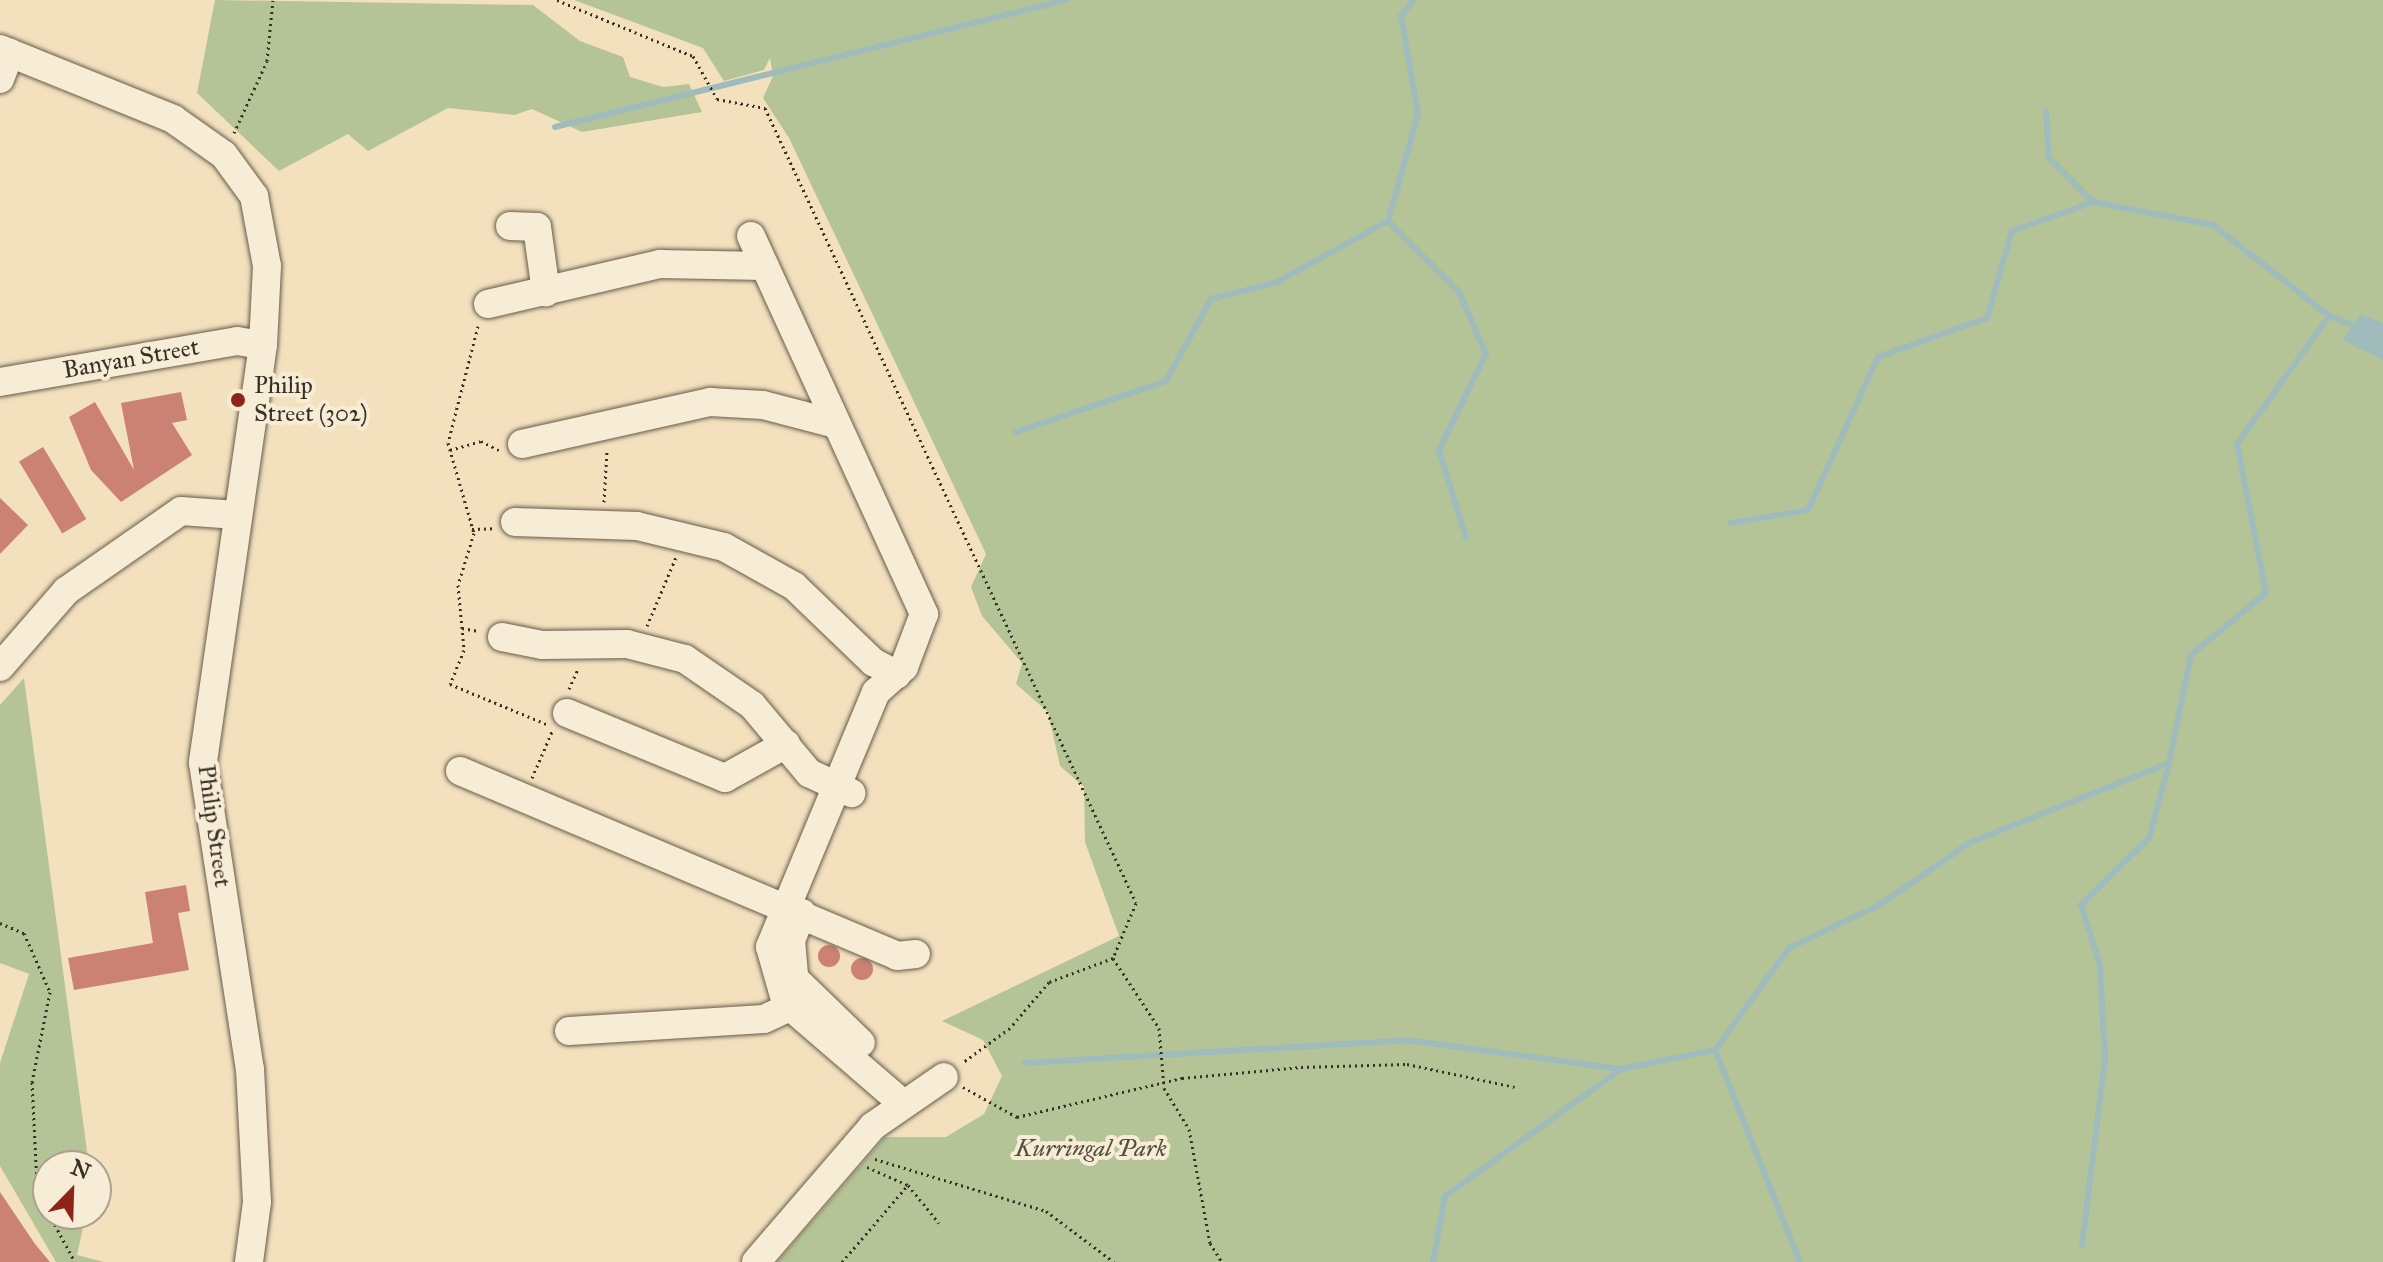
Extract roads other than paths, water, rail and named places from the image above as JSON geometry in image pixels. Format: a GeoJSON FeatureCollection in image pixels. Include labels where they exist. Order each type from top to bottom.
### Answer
{"type":"FeatureCollection","features":[{"type":"Feature","properties":{"kind":"street","name":"Philip Street"},"geometry":{"type":"LineString","coordinates":[[3,60],[173,119],[224,155],[254,196],[267,266],[263,345],[236,515],[203,763],[250,1069],[257,1202],[249,1262]]}},
{"type":"Feature","properties":{"kind":"street"},"geometry":{"type":"LineString","coordinates":[[510,226],[537,227],[546,292]]}},
{"type":"Feature","properties":{"kind":"street"},"geometry":{"type":"LineString","coordinates":[[751,236],[924,614],[897,675],[894,699],[845,790],[792,912],[790,960],[800,1003],[908,1096]]}},
{"type":"Feature","properties":{"kind":"street"},"geometry":{"type":"LineString","coordinates":[[488,304],[668,262],[764,266]]}},
{"type":"Feature","properties":{"kind":"street","name":"Banyan Street"},"geometry":{"type":"LineString","coordinates":[[0,382],[237,341],[263,345]]}},
{"type":"Feature","properties":{"kind":"street"},"geometry":{"type":"LineString","coordinates":[[522,444],[608,422],[729,402],[836,424]]}},
{"type":"Feature","properties":{"kind":"street"},"geometry":{"type":"LineString","coordinates":[[0,667],[66,591],[181,511],[236,515]]}},
{"type":"Feature","properties":{"kind":"street"},"geometry":{"type":"LineString","coordinates":[[515,522],[603,525],[682,534],[777,574],[897,675]]}},
{"type":"Feature","properties":{"kind":"street"},"geometry":{"type":"LineString","coordinates":[[502,637],[641,646],[711,673],[786,744],[809,773],[845,790]]}},
{"type":"Feature","properties":{"kind":"street"},"geometry":{"type":"LineString","coordinates":[[560,720],[725,778],[786,744]]}},
{"type":"Feature","properties":{"kind":"street"},"geometry":{"type":"LineString","coordinates":[[460,771],[906,960],[916,954]]}},
{"type":"Feature","properties":{"kind":"street"},"geometry":{"type":"LineString","coordinates":[[569,1031],[764,1019],[800,1003]]}},
{"type":"Feature","properties":{"kind":"street"},"geometry":{"type":"LineString","coordinates":[[756,1262],[848,1154],[908,1096],[944,1077]]}},
{"type":"Feature","properties":{"kind":"water"},"geometry":{"type":"Polygon","coordinates":[[[2361,314],[2383,323],[2383,360],[2342,340],[2361,314]]]}},
{"type":"Feature","properties":{"kind":"waterway"},"geometry":{"type":"LineString","coordinates":[[555,127],[1066,0]]}},
{"type":"Feature","properties":{"kind":"waterway"},"geometry":{"type":"LineString","coordinates":[[1016,432],[1166,381],[1211,299],[1277,282],[1388,221],[1418,114],[1401,16],[1413,0]]}},
{"type":"Feature","properties":{"kind":"waterway"},"geometry":{"type":"LineString","coordinates":[[2046,111],[2049,158],[2093,202]]}},
{"type":"Feature","properties":{"kind":"waterway"},"geometry":{"type":"LineString","coordinates":[[1731,523],[1808,510],[1878,357],[1987,318],[2012,231],[2093,202],[2213,225],[2329,316]]}},
{"type":"Feature","properties":{"kind":"waterway"},"geometry":{"type":"LineString","coordinates":[[1388,221],[1459,292],[1486,354],[1439,450],[1466,538]]}},
{"type":"Feature","properties":{"kind":"waterway"},"geometry":{"type":"LineString","coordinates":[[1433,1262],[1445,1196],[1621,1069],[1715,1050],[1789,948],[1881,904],[1969,843],[2169,763],[2191,655],[2266,593],[2237,444],[2329,316],[2360,328]]}},
{"type":"Feature","properties":{"kind":"waterway"},"geometry":{"type":"LineString","coordinates":[[2082,1245],[2105,1058],[2100,965],[2081,905],[2149,838],[2169,764]]}},
{"type":"Feature","properties":{"kind":"waterway"},"geometry":{"type":"LineString","coordinates":[[1025,1063],[1408,1040],[1621,1069]]}},
{"type":"Feature","properties":{"kind":"waterway"},"geometry":{"type":"LineString","coordinates":[[1715,1050],[1800,1262]]}},
{"type":"Feature","properties":{"kind":"place","name":"Philip Street (302)"},"geometry":{"type":"Point","coordinates":[238,400]}},
{"type":"Feature","properties":{"kind":"park label","name":"Kurringal Park"},"geometry":{"type":"Point","coordinates":[1091,1149]}}]}
